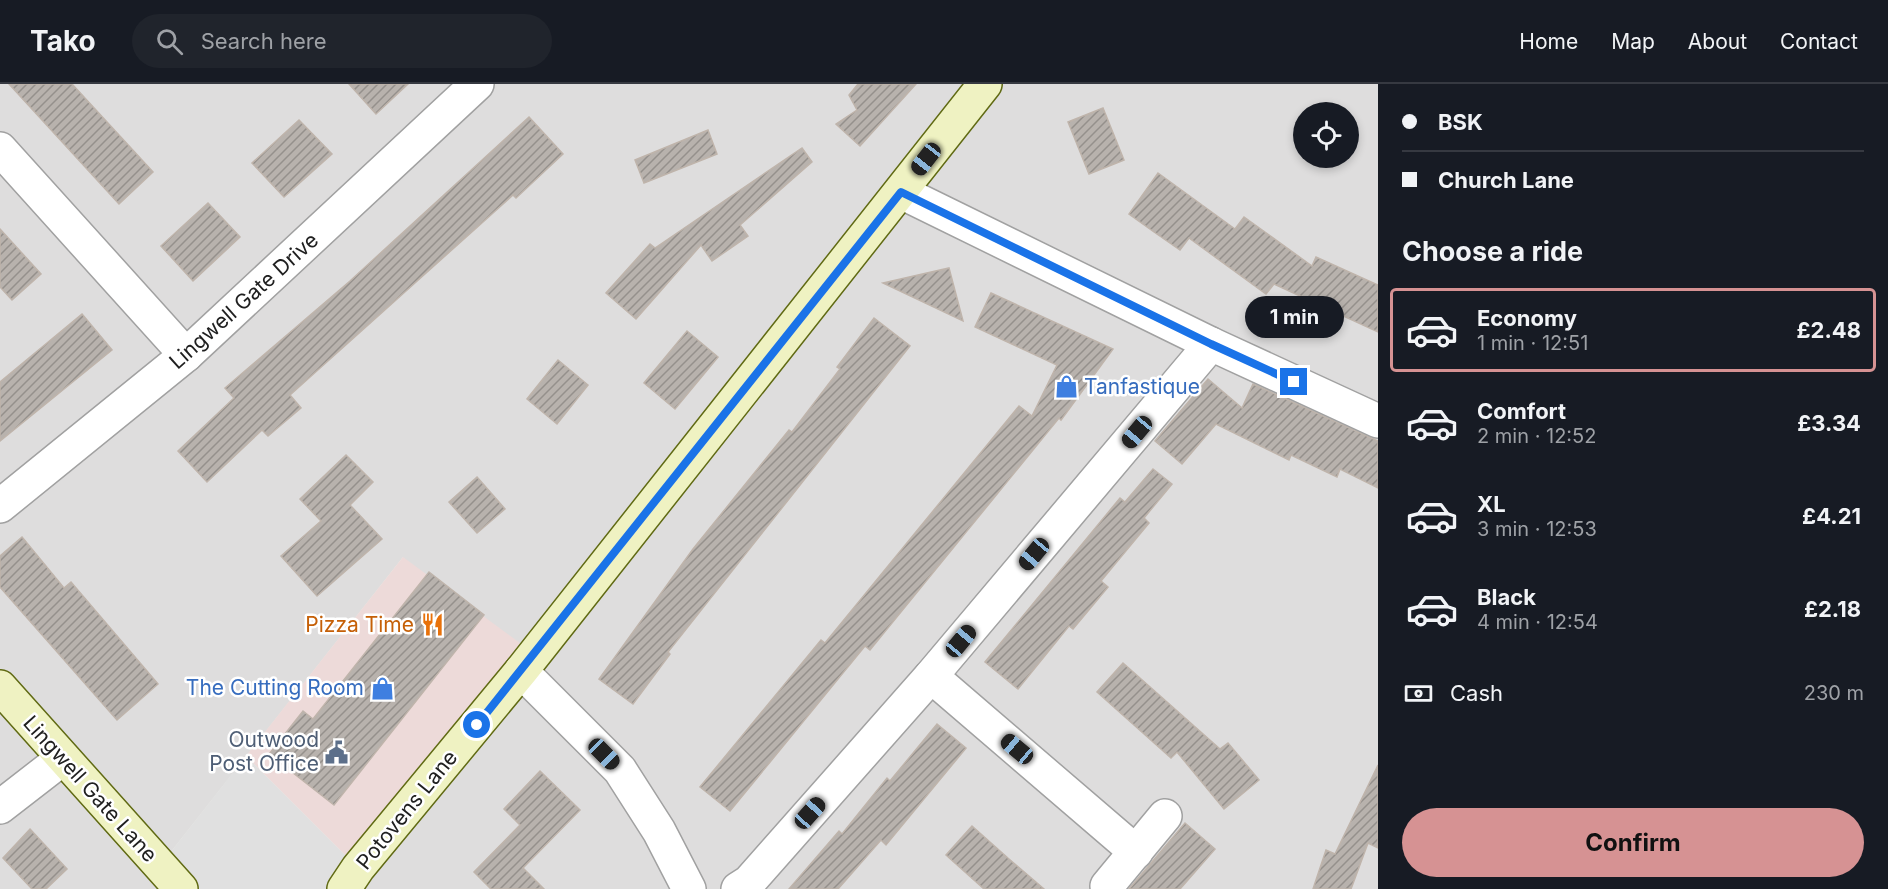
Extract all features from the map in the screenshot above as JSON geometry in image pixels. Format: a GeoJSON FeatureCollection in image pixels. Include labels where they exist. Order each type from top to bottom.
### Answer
{"type":"FeatureCollection","features":[{"type":"Feature","properties":{"kind":"street","name":"Lingwell Gate Drive"},"geometry":{"type":"LineString","coordinates":[[0,506],[186,355],[477,84]]}},
{"type":"Feature","properties":{"kind":"street","name":"Potovens Lane"},"geometry":{"type":"LineString","coordinates":[[344,889],[358,868],[521,672],[985,84]]}},
{"type":"Feature","properties":{"kind":"street"},"geometry":{"type":"LineString","coordinates":[[0,149],[186,355]]}},
{"type":"Feature","properties":{"kind":"street"},"geometry":{"type":"LineString","coordinates":[[901,192],[1211,344],[1378,421]]}},
{"type":"Feature","properties":{"kind":"street"},"geometry":{"type":"LineString","coordinates":[[738,889],[749,882],[931,676],[1211,344]]}},
{"type":"Feature","properties":{"kind":"street"},"geometry":{"type":"LineString","coordinates":[[521,672],[620,770],[659,831],[689,889]]}},
{"type":"Feature","properties":{"kind":"street"},"geometry":{"type":"LineString","coordinates":[[931,676],[1136,852]]}},
{"type":"Feature","properties":{"kind":"street","name":"Lingwell Gate Lane"},"geometry":{"type":"LineString","coordinates":[[0,687],[177,888]]}},
{"type":"Feature","properties":{"kind":"street"},"geometry":{"type":"LineString","coordinates":[[0,807],[63,759]]}},
{"type":"Feature","properties":{"kind":"street"},"geometry":{"type":"LineString","coordinates":[[1107,886],[1165,816]]}},
{"type":"Feature","properties":{"kind":"shaded area"},"geometry":{"type":"Polygon","coordinates":[[[0,84],[1378,84],[1378,889],[344,889],[403,557],[159,867],[181,889],[0,889],[0,84]]]}},
{"type":"Feature","properties":{"kind":"shaded area"},"geometry":{"type":"Polygon","coordinates":[[[403,557],[535,654],[358,868],[246,756],[403,557]]]}},
{"type":"Feature","properties":{"kind":"shaded area"},"geometry":{"type":"Polygon","coordinates":[[[246,756],[358,868],[344,889],[181,889],[159,867],[246,756]]]}},
{"type":"Feature","properties":{"kind":"building"},"geometry":{"type":"Polygon","coordinates":[[[9,84],[72,84],[153,172],[119,204],[9,84]]]}},
{"type":"Feature","properties":{"kind":"building"},"geometry":{"type":"Polygon","coordinates":[[[349,84],[408,84],[376,114],[349,84]]]}},
{"type":"Feature","properties":{"kind":"building"},"geometry":{"type":"Polygon","coordinates":[[[858,84],[916,84],[860,146],[836,124],[857,110],[849,95],[858,84]]]}},
{"type":"Feature","properties":{"kind":"building"},"geometry":{"type":"Polygon","coordinates":[[[1103,108],[1124,160],[1089,174],[1068,122],[1103,108]]]}},
{"type":"Feature","properties":{"kind":"building"},"geometry":{"type":"Polygon","coordinates":[[[529,117],[563,154],[516,198],[513,195],[290,395],[301,408],[268,436],[262,430],[207,482],[178,451],[234,398],[225,388],[350,281],[529,117]]]}},
{"type":"Feature","properties":{"kind":"building"},"geometry":{"type":"Polygon","coordinates":[[[299,120],[332,154],[284,197],[252,163],[299,120]]]}},
{"type":"Feature","properties":{"kind":"building"},"geometry":{"type":"Polygon","coordinates":[[[708,130],[717,154],[644,183],[635,160],[708,130]]]}},
{"type":"Feature","properties":{"kind":"building"},"geometry":{"type":"Polygon","coordinates":[[[802,148],[812,162],[740,225],[748,236],[712,261],[701,245],[636,319],[606,293],[650,244],[655,248],[802,148]]]}},
{"type":"Feature","properties":{"kind":"building"},"geometry":{"type":"Polygon","coordinates":[[[1158,173],[1235,229],[1244,217],[1312,266],[1316,257],[1378,285],[1378,332],[1274,284],[1266,294],[1189,238],[1180,250],[1129,214],[1158,173]]]}},
{"type":"Feature","properties":{"kind":"building"},"geometry":{"type":"Polygon","coordinates":[[[208,203],[240,237],[193,281],[161,246],[208,203]]]}},
{"type":"Feature","properties":{"kind":"building"},"geometry":{"type":"Polygon","coordinates":[[[0,229],[41,274],[12,300],[0,287],[0,229]]]}},
{"type":"Feature","properties":{"kind":"building"},"geometry":{"type":"Polygon","coordinates":[[[949,268],[963,321],[883,283],[949,268]]]}},
{"type":"Feature","properties":{"kind":"building"},"geometry":{"type":"Polygon","coordinates":[[[991,293],[1113,349],[1061,420],[1059,418],[870,650],[865,646],[730,811],[700,787],[821,640],[825,643],[1019,406],[1032,416],[1057,365],[975,327],[991,293]]]}},
{"type":"Feature","properties":{"kind":"building"},"geometry":{"type":"Polygon","coordinates":[[[82,314],[112,350],[0,441],[0,382],[82,314]]]}},
{"type":"Feature","properties":{"kind":"building"},"geometry":{"type":"Polygon","coordinates":[[[874,318],[910,346],[668,652],[670,654],[633,704],[599,679],[693,549],[789,430],[792,432],[840,369],[837,367],[874,318]]]}},
{"type":"Feature","properties":{"kind":"building"},"geometry":{"type":"Polygon","coordinates":[[[687,331],[718,357],[675,409],[644,383],[687,331]]]}},
{"type":"Feature","properties":{"kind":"building"},"geometry":{"type":"Polygon","coordinates":[[[558,360],[588,385],[557,424],[527,399],[558,360]]]}},
{"type":"Feature","properties":{"kind":"building"},"geometry":{"type":"Polygon","coordinates":[[[1208,379],[1242,408],[1253,384],[1378,441],[1378,488],[1340,469],[1337,477],[1291,455],[1289,460],[1216,424],[1182,464],[1155,441],[1208,379]]]}},
{"type":"Feature","properties":{"kind":"building"},"geometry":{"type":"Polygon","coordinates":[[[346,455],[373,482],[350,505],[382,539],[317,596],[281,556],[321,521],[300,499],[346,455]]]}},
{"type":"Feature","properties":{"kind":"building"},"geometry":{"type":"Polygon","coordinates":[[[1153,469],[1172,484],[1144,518],[1149,523],[1101,581],[1108,587],[1073,629],[1069,626],[1018,689],[985,662],[1120,498],[1125,502],[1153,469]]]}},
{"type":"Feature","properties":{"kind":"building"},"geometry":{"type":"Polygon","coordinates":[[[477,477],[505,509],[477,533],[449,502],[477,477]]]}},
{"type":"Feature","properties":{"kind":"building"},"geometry":{"type":"Polygon","coordinates":[[[22,537],[64,588],[71,582],[158,684],[117,720],[0,587],[0,556],[22,537]]]}},
{"type":"Feature","properties":{"kind":"building"},"geometry":{"type":"Polygon","coordinates":[[[429,572],[484,615],[334,805],[269,754],[303,711],[313,719],[429,572]]]}},
{"type":"Feature","properties":{"kind":"building"},"geometry":{"type":"Polygon","coordinates":[[[1123,663],[1220,749],[1228,743],[1259,780],[1224,809],[1177,752],[1171,758],[1097,692],[1123,663]]]}},
{"type":"Feature","properties":{"kind":"building"},"geometry":{"type":"Polygon","coordinates":[[[937,724],[966,748],[886,845],[881,840],[838,889],[789,889],[839,831],[842,834],[887,778],[890,781],[937,724]]]}},
{"type":"Feature","properties":{"kind":"building"},"geometry":{"type":"Polygon","coordinates":[[[1378,765],[1378,848],[1368,843],[1351,889],[1313,889],[1326,850],[1335,854],[1378,765]]]}},
{"type":"Feature","properties":{"kind":"building"},"geometry":{"type":"Polygon","coordinates":[[[540,771],[580,810],[523,868],[544,889],[491,889],[474,872],[520,825],[504,809],[540,771]]]}},
{"type":"Feature","properties":{"kind":"building"},"geometry":{"type":"Polygon","coordinates":[[[1185,823],[1215,849],[1180,889],[1129,889],[1185,823]]]}},
{"type":"Feature","properties":{"kind":"building"},"geometry":{"type":"Polygon","coordinates":[[[972,826],[1044,889],[984,889],[946,855],[972,826]]]}},
{"type":"Feature","properties":{"kind":"building"},"geometry":{"type":"Polygon","coordinates":[[[30,829],[67,869],[46,889],[32,889],[3,858],[30,829]]]}},
{"type":"Feature","properties":{"kind":"place","name":"Tanfastique"},"geometry":{"type":"Point","coordinates":[1066,387]}},
{"type":"Feature","properties":{"kind":"place","name":"Pizza Time"},"geometry":{"type":"Point","coordinates":[432,625]}},
{"type":"Feature","properties":{"kind":"place","name":"The Cutting Room"},"geometry":{"type":"Point","coordinates":[382,688]}},
{"type":"Feature","properties":{"kind":"place","name":"Outwood Post Office"},"geometry":{"type":"Point","coordinates":[337,752]}},
{"type":"Feature","properties":{"kind":"route"},"geometry":{"type":"LineString","coordinates":[[477,725],[901,192],[1211,344],[1294,382]]}}]}
